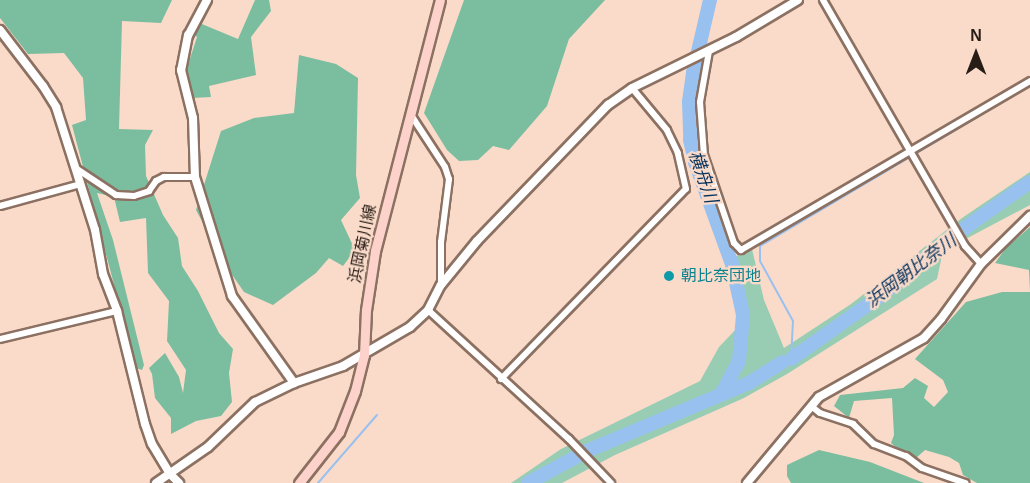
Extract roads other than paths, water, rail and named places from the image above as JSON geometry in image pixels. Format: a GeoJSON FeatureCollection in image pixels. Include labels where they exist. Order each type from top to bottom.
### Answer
{"type":"FeatureCollection","features":[{"type":"Feature","properties":{"kind":"main road","name":"浜岡菊川線"},"geometry":{"type":"LineString","coordinates":[[299,483],[339,432],[356,391],[364,355],[366,310],[375,251],[440,0]]}},
{"type":"Feature","properties":{"kind":"street"},"geometry":{"type":"LineString","coordinates":[[207,0],[188,35],[181,70],[193,118],[195,177],[232,296],[294,383]]}},
{"type":"Feature","properties":{"kind":"street"},"geometry":{"type":"LineString","coordinates":[[156,483],[208,447],[255,402],[294,383],[343,366],[410,327],[428,310],[441,285],[477,241],[586,124],[632,88],[709,51],[798,0]]}},
{"type":"Feature","properties":{"kind":"street"},"geometry":{"type":"LineString","coordinates":[[823,0],[965,246],[981,264]]}},
{"type":"Feature","properties":{"kind":"street"},"geometry":{"type":"LineString","coordinates":[[0,30],[43,86],[56,107],[95,230],[103,274],[117,311],[145,424],[152,444],[170,474],[179,483]]}},
{"type":"Feature","properties":{"kind":"street"},"geometry":{"type":"LineString","coordinates":[[709,51],[700,102],[704,154],[734,243],[741,250],[911,153],[1030,81]]}},
{"type":"Feature","properties":{"kind":"street"},"geometry":{"type":"LineString","coordinates":[[501,379],[686,189],[678,153],[667,130],[632,88]]}},
{"type":"Feature","properties":{"kind":"street"},"geometry":{"type":"LineString","coordinates":[[411,115],[445,167],[448,179],[441,242],[441,285]]}},
{"type":"Feature","properties":{"kind":"street"},"geometry":{"type":"LineString","coordinates":[[77,169],[116,195],[134,196],[149,191],[156,181],[164,177],[195,177]]}},
{"type":"Feature","properties":{"kind":"street"},"geometry":{"type":"LineString","coordinates":[[0,206],[81,184]]}},
{"type":"Feature","properties":{"kind":"street"},"geometry":{"type":"LineString","coordinates":[[751,481],[819,397],[924,338],[941,319],[981,264],[1030,216]]}},
{"type":"Feature","properties":{"kind":"street"},"geometry":{"type":"LineString","coordinates":[[428,310],[569,439],[611,483]]}},
{"type":"Feature","properties":{"kind":"street"},"geometry":{"type":"LineString","coordinates":[[0,339],[117,311]]}},
{"type":"Feature","properties":{"kind":"street"},"geometry":{"type":"LineString","coordinates":[[811,406],[820,413],[853,424],[874,444],[906,456],[922,468],[965,483]]}},
{"type":"Feature","properties":{"kind":"waterway","name":"横舟川"},"geometry":{"type":"LineString","coordinates":[[710,0],[693,73],[689,102],[690,140],[695,162],[732,264],[743,315],[739,361],[721,395]]}},
{"type":"Feature","properties":{"kind":"waterway"},"geometry":{"type":"LineString","coordinates":[[782,362],[791,359],[793,321],[760,261],[760,246],[1030,86]]}},
{"type":"Feature","properties":{"kind":"waterway","name":"浜岡朝比奈川"},"geometry":{"type":"LineString","coordinates":[[791,359],[879,297],[948,240],[1030,182]]}},
{"type":"Feature","properties":{"kind":"waterway","name":"浜岡朝比奈川"},"geometry":{"type":"LineString","coordinates":[[528,483],[587,451],[749,383],[782,362]]}},
{"type":"Feature","properties":{"kind":"waterway"},"geometry":{"type":"LineString","coordinates":[[318,483],[377,415]]}},
{"type":"Feature","properties":{"kind":"place","name":"朝比奈団地"},"geometry":{"type":"Point","coordinates":[669,276]}}]}
